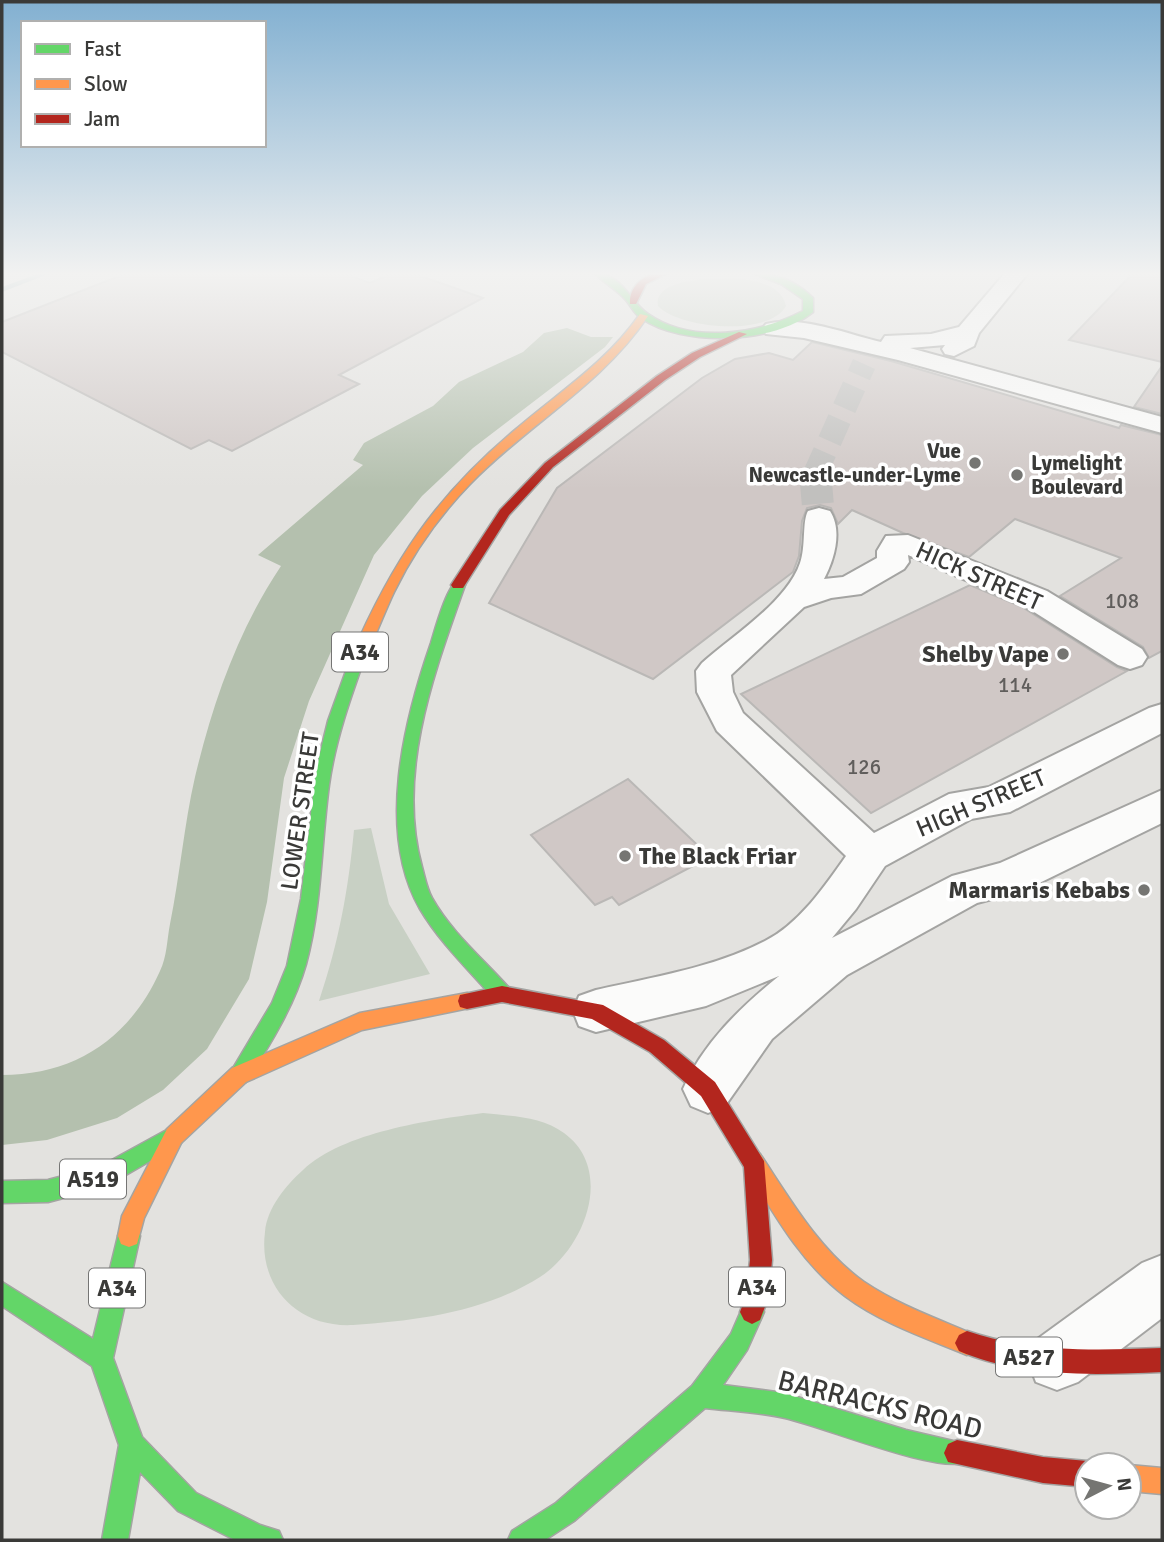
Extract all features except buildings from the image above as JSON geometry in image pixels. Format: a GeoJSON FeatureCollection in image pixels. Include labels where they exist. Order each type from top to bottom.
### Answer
{"type":"FeatureCollection","features":[{"type":"Feature","properties":{"kind":"main road","name":"LOWER STREET"},"geometry":{"type":"LineString","coordinates":[[239,1075],[278,1012],[303,941],[313,882],[326,760],[349,676],[394,576],[430,520],[478,468],[552,405],[615,358],[626,345]]}},
{"type":"Feature","properties":{"kind":"main road"},"geometry":{"type":"LineString","coordinates":[[502,994],[433,914],[420,891],[408,839],[406,766],[434,652],[460,582],[504,513],[549,465],[661,378],[696,355],[718,345]]}},
{"type":"Feature","properties":{"kind":"main road","name":"A34"},"geometry":{"type":"LineString","coordinates":[[101,1358],[133,1216],[174,1136],[239,1075],[360,1022],[502,994],[596,1011],[657,1046],[708,1089],[754,1164],[761,1251],[755,1304],[739,1342],[701,1395],[565,1513],[521,1540]]}},
{"type":"Feature","properties":{"kind":"main road","name":"A519"},"geometry":{"type":"LineString","coordinates":[[2,1192],[48,1191],[105,1176],[174,1136]]}},
{"type":"Feature","properties":{"kind":"main road","name":"A527"},"geometry":{"type":"LineString","coordinates":[[754,1164],[798,1231],[844,1281],[903,1316],[987,1351],[1057,1361],[1162,1360]]}},
{"type":"Feature","properties":{"kind":"main road"},"geometry":{"type":"LineString","coordinates":[[2,1293],[101,1358],[132,1445],[187,1502],[258,1538],[270,1540]]}},
{"type":"Feature","properties":{"kind":"main road","name":"BARRACKS ROAD"},"geometry":{"type":"LineString","coordinates":[[701,1395],[784,1405],[906,1443],[1043,1470],[1073,1473]]}},
{"type":"Feature","properties":{"kind":"main road"},"geometry":{"type":"LineString","coordinates":[[115,1540],[132,1445]]}},
{"type":"Feature","properties":{"kind":"main road"},"geometry":{"type":"LineString","coordinates":[[1143,1479],[1162,1480]]}},
{"type":"Feature","properties":{"kind":"street"},"geometry":{"type":"LineString","coordinates":[[840,345],[868,356],[929,356],[948,353],[960,345]]}},
{"type":"Feature","properties":{"kind":"street"},"geometry":{"type":"LineString","coordinates":[[904,354],[1162,425]]}},
{"type":"Feature","properties":{"kind":"street"},"geometry":{"type":"LineString","coordinates":[[818,517],[823,536],[822,552],[796,599],[714,670],[712,686],[716,700],[730,722],[870,854]]}},
{"type":"Feature","properties":{"kind":"street","name":"HICK STREET"},"geometry":{"type":"LineString","coordinates":[[796,599],[828,588],[849,587],[893,562],[892,551],[897,543],[908,544],[1035,598],[1130,657]]}},
{"type":"Feature","properties":{"kind":"street","name":"HIGH STREET"},"geometry":{"type":"LineString","coordinates":[[596,1011],[706,986],[783,954],[816,926],[841,897],[870,854],[963,805],[996,802],[1162,717]]}},
{"type":"Feature","properties":{"kind":"street"},"geometry":{"type":"LineString","coordinates":[[708,1089],[755,1024],[831,961],[967,888],[1008,878],[1162,806]]}},
{"type":"Feature","properties":{"kind":"street"},"geometry":{"type":"LineString","coordinates":[[1057,1361],[1162,1283]]}},
{"type":"Feature","properties":{"kind":"shaded area"},"geometry":{"type":"Polygon","coordinates":[[[371,828],[389,904],[430,974],[319,1001],[342,916],[354,830],[371,828]]]}},
{"type":"Feature","properties":{"kind":"shaded area"},"geometry":{"type":"Polygon","coordinates":[[[483,1113],[525,1118],[555,1127],[579,1149],[588,1167],[591,1187],[588,1208],[581,1228],[556,1264],[540,1277],[497,1299],[450,1313],[401,1321],[333,1324],[299,1311],[285,1300],[268,1270],[264,1252],[265,1232],[273,1206],[303,1170],[320,1157],[364,1137],[413,1124],[483,1113]]]}},
{"type":"Feature","properties":{"kind":"green space"},"geometry":{"type":"Polygon","coordinates":[[[531,345],[607,345],[473,448],[422,496],[374,555],[309,701],[284,778],[267,902],[249,979],[207,1049],[163,1090],[117,1118],[47,1140],[2,1145],[2,1075],[53,1068],[76,1060],[97,1048],[133,1016],[160,971],[191,795],[210,721],[240,641],[281,566],[258,555],[363,465],[353,460],[364,443],[433,406],[459,382],[523,352],[531,345]]]}},
{"type":"Feature","properties":{"kind":"tunnel"},"geometry":{"type":"LineString","coordinates":[[815,474],[864,364]]}},
{"type":"Feature","properties":{"kind":"tunnel"},"geometry":{"type":"LineString","coordinates":[[815,474],[819,517]]}},
{"type":"Feature","properties":{"kind":"traffic: fast"},"geometry":{"type":"LineString","coordinates":[[458,585],[421,697],[412,736],[406,814],[410,852],[420,890],[434,916],[502,994]]}},
{"type":"Feature","properties":{"kind":"traffic: fast"},"geometry":{"type":"LineString","coordinates":[[239,1075],[264,1036],[296,966],[310,899],[318,809],[327,753],[358,657]]}},
{"type":"Feature","properties":{"kind":"traffic: fast"},"geometry":{"type":"LineString","coordinates":[[2,1192],[48,1191],[105,1176],[174,1136]]}},
{"type":"Feature","properties":{"kind":"traffic: fast"},"geometry":{"type":"LineString","coordinates":[[129,1236],[101,1358],[132,1445],[187,1502],[258,1538],[270,1540]]}},
{"type":"Feature","properties":{"kind":"traffic: fast"},"geometry":{"type":"LineString","coordinates":[[2,1293],[101,1358]]}},
{"type":"Feature","properties":{"kind":"traffic: fast"},"geometry":{"type":"LineString","coordinates":[[521,1540],[565,1512],[701,1395],[739,1342],[752,1312]]}},
{"type":"Feature","properties":{"kind":"traffic: fast"},"geometry":{"type":"LineString","coordinates":[[701,1395],[784,1405],[906,1443],[957,1453]]}},
{"type":"Feature","properties":{"kind":"traffic: fast"},"geometry":{"type":"LineString","coordinates":[[115,1540],[132,1445]]}},
{"type":"Feature","properties":{"kind":"traffic: slow"},"geometry":{"type":"LineString","coordinates":[[358,657],[373,621],[405,560],[443,507],[491,457],[587,378],[621,345]]}},
{"type":"Feature","properties":{"kind":"traffic: slow"},"geometry":{"type":"LineString","coordinates":[[129,1236],[133,1216],[174,1136],[239,1075],[360,1022],[467,1001]]}},
{"type":"Feature","properties":{"kind":"traffic: slow"},"geometry":{"type":"LineString","coordinates":[[753,1161],[805,1239],[843,1280],[886,1308],[967,1343]]}},
{"type":"Feature","properties":{"kind":"traffic: slow"},"geometry":{"type":"LineString","coordinates":[[1143,1479],[1162,1481]]}},
{"type":"Feature","properties":{"kind":"traffic: jam"},"geometry":{"type":"LineString","coordinates":[[458,585],[504,513],[549,465],[661,378],[696,355],[718,345]]}},
{"type":"Feature","properties":{"kind":"traffic: jam"},"geometry":{"type":"LineString","coordinates":[[467,1001],[502,994],[596,1011],[657,1046],[708,1089],[753,1161]]}},
{"type":"Feature","properties":{"kind":"traffic: jam"},"geometry":{"type":"LineString","coordinates":[[752,1312],[757,1296],[761,1260],[754,1169]]}},
{"type":"Feature","properties":{"kind":"traffic: jam"},"geometry":{"type":"LineString","coordinates":[[967,1343],[990,1351],[1038,1360],[1162,1360]]}},
{"type":"Feature","properties":{"kind":"traffic: jam"},"geometry":{"type":"LineString","coordinates":[[957,1453],[1043,1470],[1073,1473]]}},
{"type":"Feature","properties":{"kind":"place","name":"Vue Newcastle-under-Lyme"},"geometry":{"type":"Point","coordinates":[975,463]}},
{"type":"Feature","properties":{"kind":"place","name":"Lymelight Boulevard"},"geometry":{"type":"Point","coordinates":[1017,475]}},
{"type":"Feature","properties":{"kind":"place","name":"Shelby Vape"},"geometry":{"type":"Point","coordinates":[1063,654]}},
{"type":"Feature","properties":{"kind":"place","name":"The Black Friar"},"geometry":{"type":"Point","coordinates":[625,856]}},
{"type":"Feature","properties":{"kind":"place","name":"Marmaris Kebabs"},"geometry":{"type":"Point","coordinates":[1144,890]}}]}
